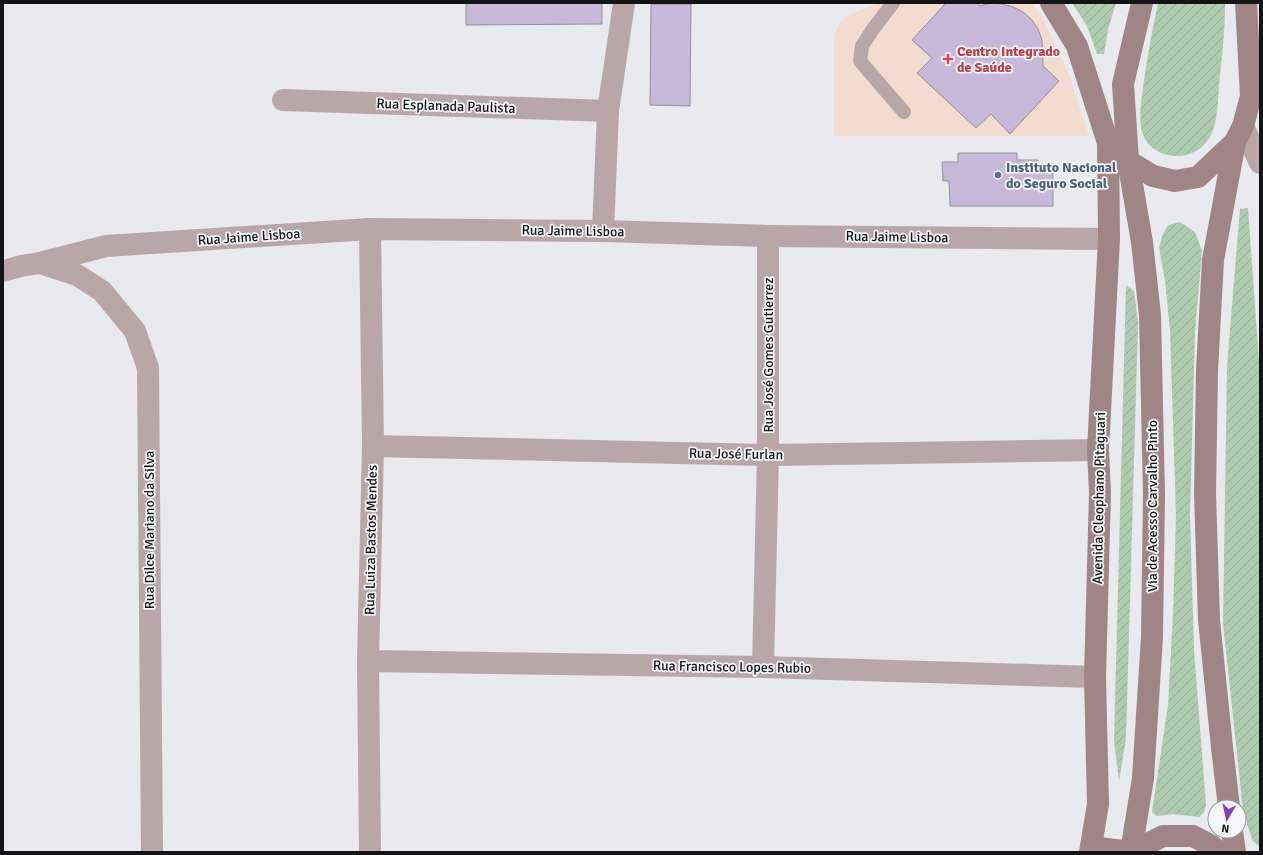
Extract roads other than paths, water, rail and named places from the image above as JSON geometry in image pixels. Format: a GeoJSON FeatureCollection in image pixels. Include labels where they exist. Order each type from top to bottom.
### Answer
{"type":"FeatureCollection","features":[{"type":"Feature","properties":{"kind":"main road","name":"Avenida Cleophano Pitaguari"},"geometry":{"type":"LineString","coordinates":[[1050,3],[1077,46],[1108,143],[1109,239],[1098,450],[1100,493],[1095,677],[1098,804],[1090,850]]}},
{"type":"Feature","properties":{"kind":"main road","name":"Via de Acesso Carvalho Pinto"},"geometry":{"type":"LineString","coordinates":[[1131,852],[1143,778],[1152,637],[1154,494],[1150,315],[1142,242],[1128,162],[1123,84],[1142,3]]}},
{"type":"Feature","properties":{"kind":"main road"},"geometry":{"type":"LineString","coordinates":[[1228,799],[1209,620],[1205,493],[1207,370],[1213,260],[1239,134],[1255,95],[1246,3]]}},
{"type":"Feature","properties":{"kind":"main road","name":"Avenida Cleophano Pitaguari"},"geometry":{"type":"LineString","coordinates":[[1108,143],[1128,162],[1153,176],[1175,181],[1198,177],[1239,134]]}},
{"type":"Feature","properties":{"kind":"main road"},"geometry":{"type":"LineString","coordinates":[[1090,850],[1131,852],[1163,836],[1193,836],[1212,846],[1218,852]]}},
{"type":"Feature","properties":{"kind":"main road"},"geometry":{"type":"LineString","coordinates":[[1233,839],[1235,852]]}},
{"type":"Feature","properties":{"kind":"street"},"geometry":{"type":"LineString","coordinates":[[603,230],[608,111],[624,3]]}},
{"type":"Feature","properties":{"kind":"street","name":"Rua Esplanada Paulista"},"geometry":{"type":"LineString","coordinates":[[283,100],[608,111]]}},
{"type":"Feature","properties":{"kind":"street"},"geometry":{"type":"LineString","coordinates":[[1239,134],[1260,163]]}},
{"type":"Feature","properties":{"kind":"street","name":"Rua Jaime Lisboa"},"geometry":{"type":"LineString","coordinates":[[40,264],[106,246],[370,229],[603,230],[768,236],[1109,239]]}},
{"type":"Feature","properties":{"kind":"street","name":"Rua Luiza Bastos Mendes"},"geometry":{"type":"LineString","coordinates":[[370,229],[373,446],[368,661],[370,852]]}},
{"type":"Feature","properties":{"kind":"street","name":"Rua José Gomes Gutierrez"},"geometry":{"type":"LineString","coordinates":[[763,667],[768,455],[768,236]]}},
{"type":"Feature","properties":{"kind":"street"},"geometry":{"type":"LineString","coordinates":[[3,271],[21,266],[40,264]]}},
{"type":"Feature","properties":{"kind":"street","name":"Rua Dilce Mariano da Silva"},"geometry":{"type":"LineString","coordinates":[[40,264],[77,275],[102,291],[135,331],[148,368],[152,852]]}},
{"type":"Feature","properties":{"kind":"street","name":"Rua José Furlan"},"geometry":{"type":"LineString","coordinates":[[373,446],[768,455],[1098,450]]}},
{"type":"Feature","properties":{"kind":"street","name":"Rua Francisco Lopes Rubio"},"geometry":{"type":"LineString","coordinates":[[368,661],[763,667],[1095,677]]}},
{"type":"Feature","properties":{"kind":"lane"},"geometry":{"type":"LineString","coordinates":[[893,3],[872,29],[862,46],[860,61],[904,112]]}},
{"type":"Feature","properties":{"kind":"place","name":"Centro Integrado de Saúde"},"geometry":{"type":"Point","coordinates":[948,59]}},
{"type":"Feature","properties":{"kind":"place","name":"Instituto Nacional do Seguro Social"},"geometry":{"type":"Point","coordinates":[998,175]}}]}
